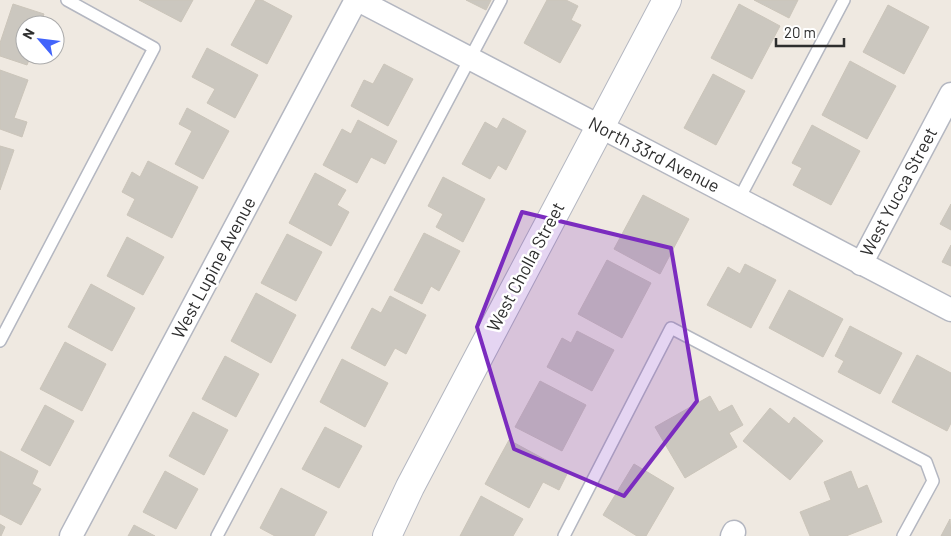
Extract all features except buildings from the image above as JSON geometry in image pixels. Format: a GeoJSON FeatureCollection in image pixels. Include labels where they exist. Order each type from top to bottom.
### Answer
{"type":"FeatureCollection","features":[{"type":"Feature","properties":{"kind":"street","name":"North 33rd Avenue"},"geometry":{"type":"LineString","coordinates":[[357,0],[951,310]]}},
{"type":"Feature","properties":{"kind":"street","name":"West Lupine Avenue"},"geometry":{"type":"LineString","coordinates":[[71,536],[357,0]]}},
{"type":"Feature","properties":{"kind":"street","name":"West Cholla Street"},"geometry":{"type":"LineString","coordinates":[[387,536],[410,487],[667,0]]}},
{"type":"Feature","properties":{"kind":"street","name":"West Yucca Street"},"geometry":{"type":"LineString","coordinates":[[861,264],[951,94]]}},
{"type":"Feature","properties":{"kind":"lane"},"geometry":{"type":"LineString","coordinates":[[0,341],[154,48],[67,0]]}},
{"type":"Feature","properties":{"kind":"lane"},"geometry":{"type":"LineString","coordinates":[[217,536],[469,57],[501,0]]}},
{"type":"Feature","properties":{"kind":"lane"},"geometry":{"type":"LineString","coordinates":[[739,199],[844,0]]}},
{"type":"Feature","properties":{"kind":"lane"},"geometry":{"type":"LineString","coordinates":[[564,536],[671,328],[926,462],[933,481],[903,536]]}},
{"type":"Feature","properties":{"kind":"highlighted area"},"geometry":{"type":"Polygon","coordinates":[[[522,212],[671,248],[697,401],[624,496],[514,449],[477,327],[522,212]]]}}]}
